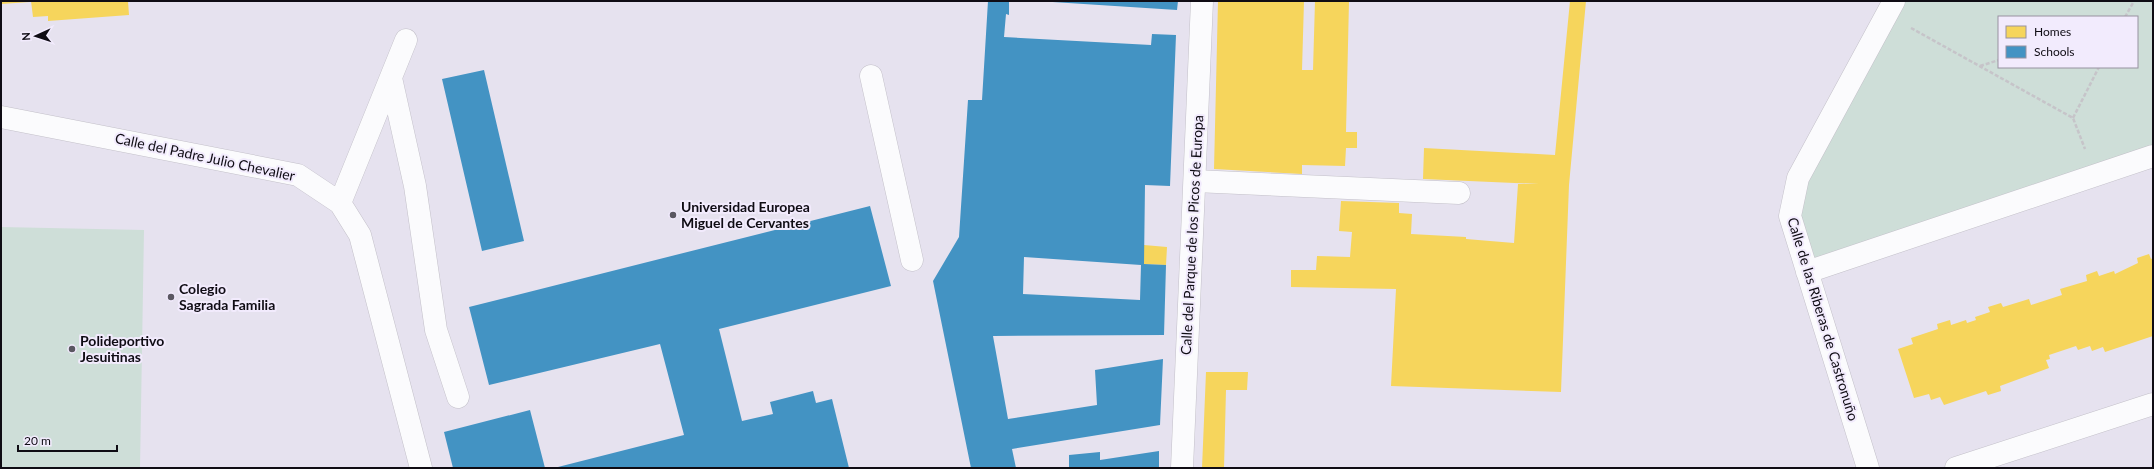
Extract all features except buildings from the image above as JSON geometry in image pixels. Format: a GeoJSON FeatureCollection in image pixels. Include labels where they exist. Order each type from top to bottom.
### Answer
{"type":"FeatureCollection","features":[{"type":"Feature","properties":{"kind":"street","name":"Calle del Parque de los Picos de Europa"},"geometry":{"type":"LineString","coordinates":[[1182,468],[1202,1]]}},
{"type":"Feature","properties":{"kind":"street","name":"Calle de las Riberas de Castronuño"},"geometry":{"type":"LineString","coordinates":[[1868,468],[1790,216],[1798,178],[1890,8]]}},
{"type":"Feature","properties":{"kind":"street"},"geometry":{"type":"LineString","coordinates":[[340,203],[406,40]]}},
{"type":"Feature","properties":{"kind":"street"},"geometry":{"type":"LineString","coordinates":[[871,76],[912,260]]}},
{"type":"Feature","properties":{"kind":"street"},"geometry":{"type":"LineString","coordinates":[[391,78],[415,186],[436,330],[458,398]]}},
{"type":"Feature","properties":{"kind":"street","name":"Calle del Padre Julio Chevalier"},"geometry":{"type":"LineString","coordinates":[[1,116],[298,175],[340,203],[360,235],[421,468]]}},
{"type":"Feature","properties":{"kind":"street"},"geometry":{"type":"LineString","coordinates":[[1807,272],[2153,156]]}},
{"type":"Feature","properties":{"kind":"street"},"geometry":{"type":"LineString","coordinates":[[1195,181],[1458,193]]}},
{"type":"Feature","properties":{"kind":"street"},"geometry":{"type":"LineString","coordinates":[[1956,468],[2153,404]]}},
{"type":"Feature","properties":{"kind":"path"},"geometry":{"type":"LineString","coordinates":[[2126,16],[2134,1]]}},
{"type":"Feature","properties":{"kind":"path"},"geometry":{"type":"LineString","coordinates":[[1890,8],[1979,66],[2073,118],[2096,176]]}},
{"type":"Feature","properties":{"kind":"path"},"geometry":{"type":"LineString","coordinates":[[1979,66],[1998,60]]}},
{"type":"Feature","properties":{"kind":"path"},"geometry":{"type":"LineString","coordinates":[[2073,118],[2098,68]]}},
{"type":"Feature","properties":{"kind":"shaded area"},"geometry":{"type":"Polygon","coordinates":[[[1895,1],[2153,1],[2153,156],[1807,272],[1790,216],[1895,1]]]}},
{"type":"Feature","properties":{"kind":"shaded area","name":"Polideportivo Jesuitinas"},"geometry":{"type":"Polygon","coordinates":[[[1,227],[144,230],[140,468],[1,468],[1,227]]]}},
{"type":"Feature","properties":{"kind":"place","name":"Universidad Europea Miguel de Cervantes"},"geometry":{"type":"Point","coordinates":[673,215]}},
{"type":"Feature","properties":{"kind":"place","name":"Colegio Sagrada Familia"},"geometry":{"type":"Point","coordinates":[171,297]}},
{"type":"Feature","properties":{"kind":"place","name":"Polideportivo Jesuitinas"},"geometry":{"type":"Point","coordinates":[72,349]}}]}
